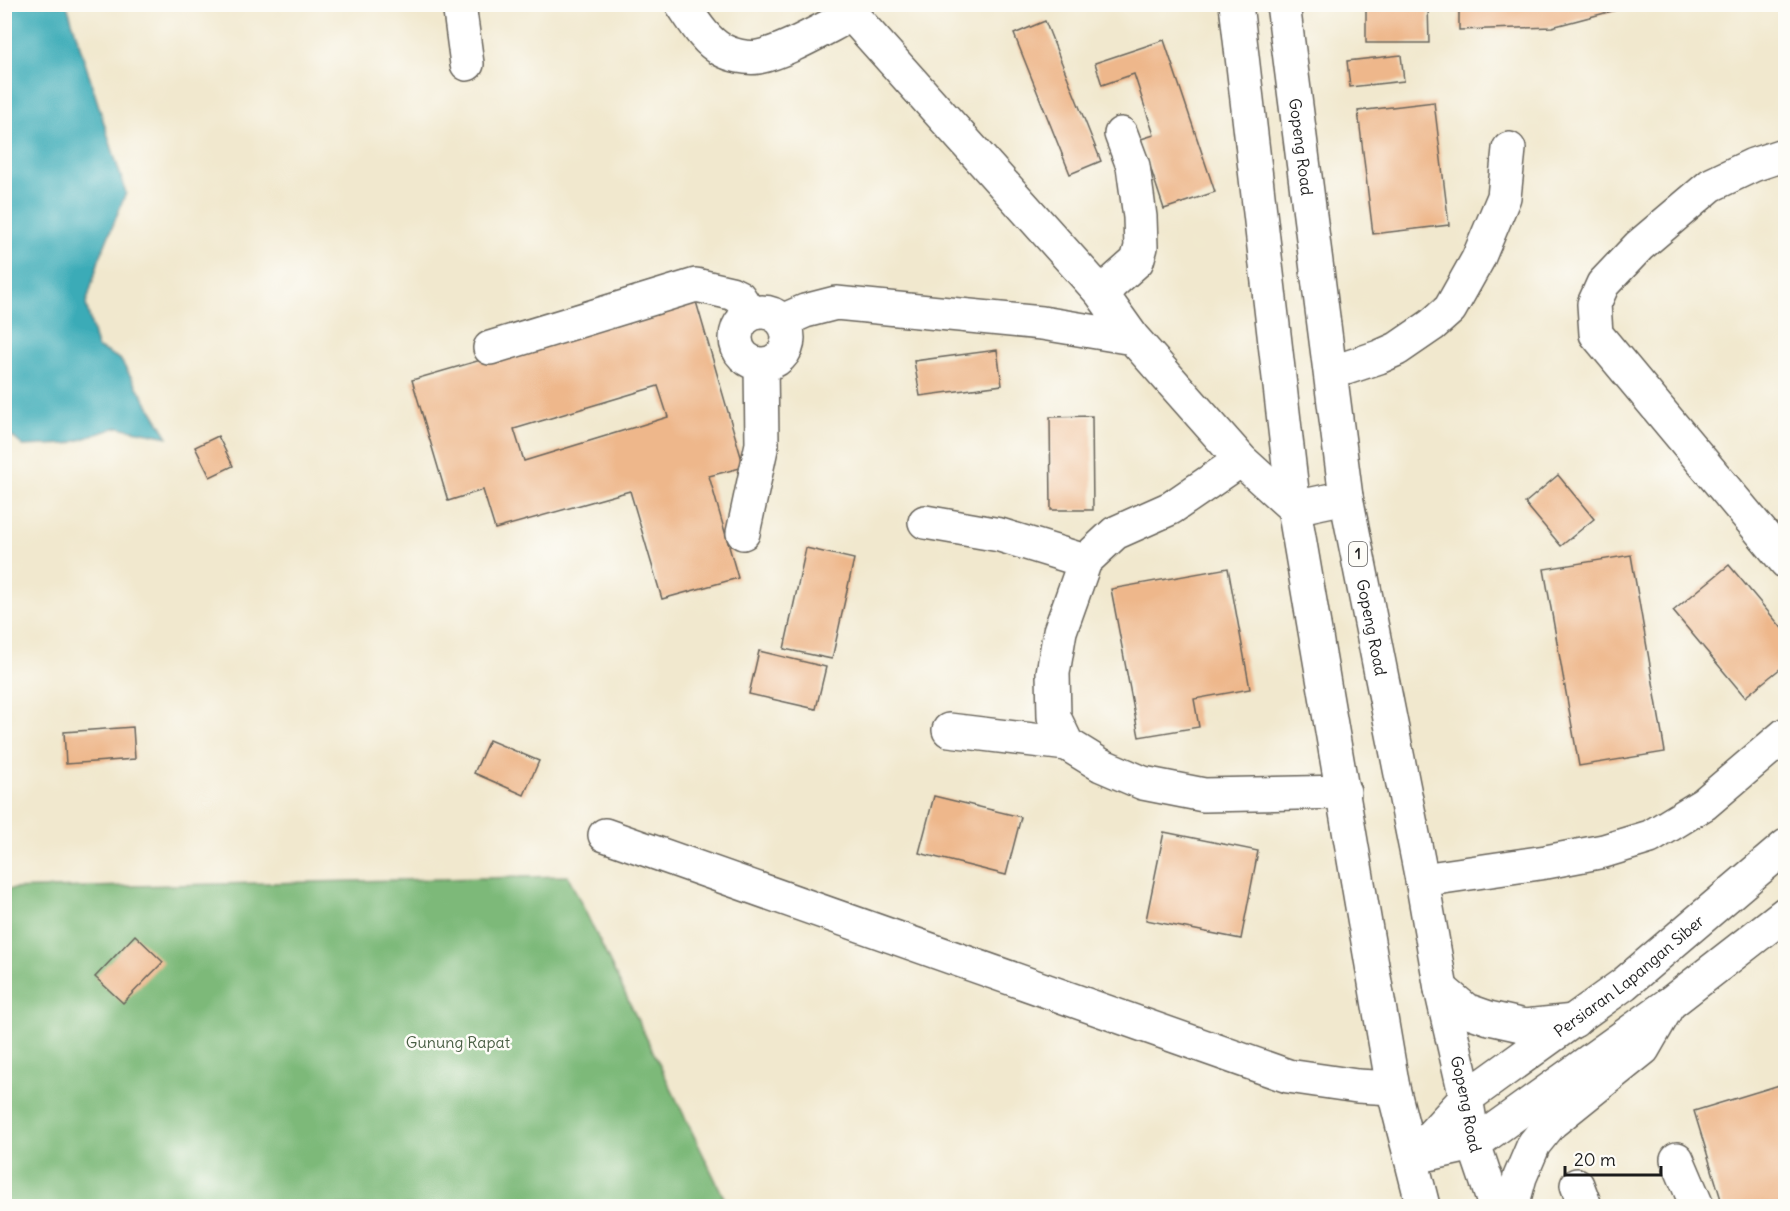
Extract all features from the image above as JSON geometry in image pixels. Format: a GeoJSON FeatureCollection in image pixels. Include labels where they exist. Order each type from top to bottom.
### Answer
{"type":"FeatureCollection","features":[{"type":"Feature","properties":{"kind":"main road"},"geometry":{"type":"LineString","coordinates":[[459,4],[467,64]]}},
{"type":"Feature","properties":{"kind":"main road"},"geometry":{"type":"LineString","coordinates":[[682,4],[698,28],[721,50],[745,57],[759,57],[781,49],[846,10],[1101,294],[1133,338],[1241,460],[1294,508]]}},
{"type":"Feature","properties":{"kind":"main road"},"geometry":{"type":"LineString","coordinates":[[1236,4],[1294,508],[1393,1088],[1423,1206]]}},
{"type":"Feature","properties":{"kind":"main road","name":"Gopeng Road"},"geometry":{"type":"LineString","coordinates":[[1283,4],[1346,497],[1422,880],[1441,988],[1474,1144],[1495,1206]]}},
{"type":"Feature","properties":{"kind":"main road"},"geometry":{"type":"LineString","coordinates":[[1101,294],[1137,261],[1141,247],[1140,217],[1133,166],[1121,134]]}},
{"type":"Feature","properties":{"kind":"main road"},"geometry":{"type":"LineString","coordinates":[[1331,373],[1397,349],[1432,325],[1450,309],[1478,259],[1504,197],[1509,149]]}},
{"type":"Feature","properties":{"kind":"main road"},"geometry":{"type":"LineString","coordinates":[[1785,154],[1753,165],[1711,185],[1639,246],[1603,284],[1594,304],[1596,334],[1785,562]]}},
{"type":"Feature","properties":{"kind":"main road"},"geometry":{"type":"LineString","coordinates":[[490,348],[696,285],[739,297],[750,314]]}},
{"type":"Feature","properties":{"kind":"main road"},"geometry":{"type":"LineString","coordinates":[[782,321],[805,311],[836,303],[1042,323],[1133,338]]}},
{"type":"Feature","properties":{"kind":"main road"},"geometry":{"type":"LineString","coordinates":[[762,311],[773,314],[782,321],[788,332],[787,344],[782,354],[772,362],[761,364],[749,361],[741,354],[735,343],[735,331],[741,321],[750,314],[762,311]]}},
{"type":"Feature","properties":{"kind":"main road"},"geometry":{"type":"LineString","coordinates":[[743,533],[762,444],[761,364]]}},
{"type":"Feature","properties":{"kind":"main road"},"geometry":{"type":"LineString","coordinates":[[1067,744],[1054,717],[1053,673],[1060,631],[1085,561],[1115,533],[1171,508],[1241,460]]}},
{"type":"Feature","properties":{"kind":"main road"},"geometry":{"type":"LineString","coordinates":[[1294,508],[1346,497]]}},
{"type":"Feature","properties":{"kind":"main road"},"geometry":{"type":"LineString","coordinates":[[925,522],[1000,535],[1085,561]]}},
{"type":"Feature","properties":{"kind":"main road"},"geometry":{"type":"LineString","coordinates":[[949,730],[1067,744],[1101,765],[1143,783],[1204,795],[1344,792]]}},
{"type":"Feature","properties":{"kind":"main road"},"geometry":{"type":"LineString","coordinates":[[1422,880],[1546,862],[1604,851],[1650,837],[1704,804],[1785,734]]}},
{"type":"Feature","properties":{"kind":"main road"},"geometry":{"type":"LineString","coordinates":[[605,835],[1288,1076],[1357,1086],[1393,1088]]}},
{"type":"Feature","properties":{"kind":"main road","name":"Persiaran Lapangan Siber"},"geometry":{"type":"LineString","coordinates":[[1411,1158],[1466,1098],[1624,984],[1785,846]]}},
{"type":"Feature","properties":{"kind":"main road"},"geometry":{"type":"LineString","coordinates":[[1411,1158],[1474,1144],[1669,1004],[1785,913]]}},
{"type":"Feature","properties":{"kind":"main road"},"geometry":{"type":"LineString","coordinates":[[1441,988],[1466,1010],[1489,1018],[1525,1026],[1574,1021]]}},
{"type":"Feature","properties":{"kind":"main road"},"geometry":{"type":"LineString","coordinates":[[1512,1206],[1520,1177],[1534,1144],[1551,1124],[1643,1049],[1669,1004]]}},
{"type":"Feature","properties":{"kind":"main road"},"geometry":{"type":"LineString","coordinates":[[1677,1159],[1697,1206]]}},
{"type":"Feature","properties":{"kind":"green space","name":"Gunung Rapat"},"geometry":{"type":"Polygon","coordinates":[[[568,876],[728,1206],[5,1206],[4,889],[568,876]]]}},
{"type":"Feature","properties":{"kind":"water"},"geometry":{"type":"Polygon","coordinates":[[[5,4],[67,5],[126,193],[99,260],[86,304],[97,347],[120,359],[168,437],[118,427],[68,444],[23,446],[5,430],[5,4]]]}},
{"type":"Feature","properties":{"kind":"building"},"geometry":{"type":"Polygon","coordinates":[[[1366,4],[1428,4],[1429,43],[1366,43],[1366,4]]]}},
{"type":"Feature","properties":{"kind":"building"},"geometry":{"type":"Polygon","coordinates":[[[1459,5],[1635,5],[1552,27],[1459,30],[1459,5]]]}},
{"type":"Feature","properties":{"kind":"building"},"geometry":{"type":"Polygon","coordinates":[[[1045,21],[1101,161],[1070,174],[1014,34],[1045,21]]]}},
{"type":"Feature","properties":{"kind":"building"},"geometry":{"type":"Polygon","coordinates":[[[1164,40],[1215,192],[1164,209],[1141,139],[1154,135],[1134,74],[1102,85],[1095,63],[1164,40]]]}},
{"type":"Feature","properties":{"kind":"building"},"geometry":{"type":"Polygon","coordinates":[[[1401,55],[1404,81],[1350,87],[1347,61],[1401,55]]]}},
{"type":"Feature","properties":{"kind":"building"},"geometry":{"type":"Polygon","coordinates":[[[1434,102],[1449,225],[1373,234],[1358,111],[1434,102]]]}},
{"type":"Feature","properties":{"kind":"building"},"geometry":{"type":"Polygon","coordinates":[[[695,298],[744,467],[709,476],[738,578],[662,599],[630,491],[495,529],[483,490],[448,501],[412,380],[695,298]],[[658,386],[514,429],[524,461],[668,417],[658,386]]]}},
{"type":"Feature","properties":{"kind":"building"},"geometry":{"type":"Polygon","coordinates":[[[997,350],[1002,385],[920,396],[914,361],[997,350]]]}},
{"type":"Feature","properties":{"kind":"building"},"geometry":{"type":"Polygon","coordinates":[[[1092,416],[1093,510],[1051,510],[1050,417],[1092,416]]]}},
{"type":"Feature","properties":{"kind":"building"},"geometry":{"type":"Polygon","coordinates":[[[218,436],[233,466],[210,477],[195,447],[218,436]]]}},
{"type":"Feature","properties":{"kind":"building"},"geometry":{"type":"Polygon","coordinates":[[[1558,475],[1594,519],[1561,546],[1525,503],[1558,475]]]}},
{"type":"Feature","properties":{"kind":"building"},"geometry":{"type":"Polygon","coordinates":[[[806,548],[854,559],[832,659],[784,649],[806,548]]]}},
{"type":"Feature","properties":{"kind":"building"},"geometry":{"type":"Polygon","coordinates":[[[1631,555],[1665,752],[1579,766],[1544,569],[1631,555]]]}},
{"type":"Feature","properties":{"kind":"building"},"geometry":{"type":"Polygon","coordinates":[[[1729,565],[1786,633],[1786,664],[1745,697],[1673,611],[1729,565]]]}},
{"type":"Feature","properties":{"kind":"building"},"geometry":{"type":"Polygon","coordinates":[[[1228,568],[1250,689],[1194,699],[1199,727],[1139,737],[1111,589],[1228,568]]]}},
{"type":"Feature","properties":{"kind":"building"},"geometry":{"type":"Polygon","coordinates":[[[759,651],[826,667],[816,709],[749,694],[759,651]]]}},
{"type":"Feature","properties":{"kind":"building"},"geometry":{"type":"Polygon","coordinates":[[[133,727],[135,759],[66,764],[64,732],[133,727]]]}},
{"type":"Feature","properties":{"kind":"building"},"geometry":{"type":"Polygon","coordinates":[[[489,740],[539,761],[524,795],[474,773],[489,740]]]}},
{"type":"Feature","properties":{"kind":"building"},"geometry":{"type":"Polygon","coordinates":[[[934,796],[1021,817],[1006,875],[919,853],[934,796]]]}},
{"type":"Feature","properties":{"kind":"building"},"geometry":{"type":"Polygon","coordinates":[[[1164,832],[1258,851],[1241,939],[1146,920],[1164,832]]]}},
{"type":"Feature","properties":{"kind":"building"},"geometry":{"type":"Polygon","coordinates":[[[135,935],[163,962],[123,1003],[95,977],[135,935]]]}},
{"type":"Feature","properties":{"kind":"building"},"geometry":{"type":"Polygon","coordinates":[[[1786,1083],[1786,1206],[1723,1206],[1694,1111],[1786,1083]]]}}]}
